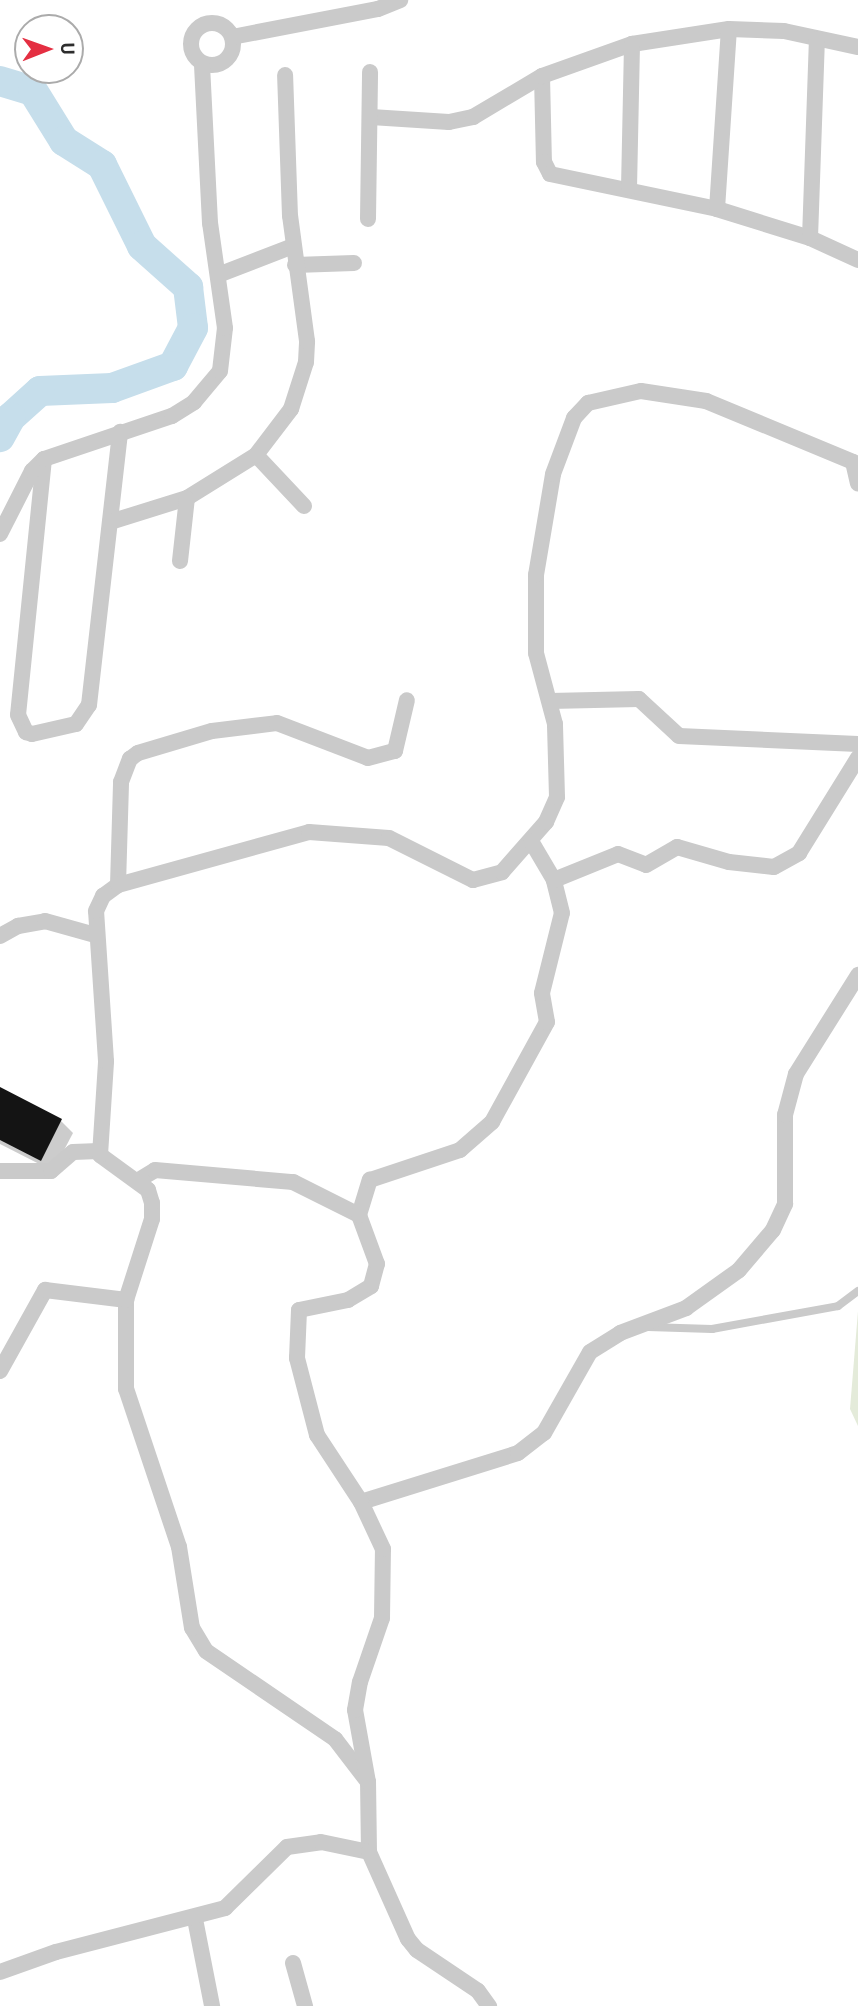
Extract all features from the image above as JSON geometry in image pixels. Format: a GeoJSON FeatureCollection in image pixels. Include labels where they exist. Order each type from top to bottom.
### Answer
{"type":"FeatureCollection","features":[{"type":"Feature","properties":{"kind":"street"},"geometry":{"type":"LineString","coordinates":[[0,534],[32,471],[44,459],[172,416],[194,402],[220,371],[225,328],[211,222],[202,63],[193,52],[196,31],[215,24],[232,37],[378,9],[400,0]]}},
{"type":"Feature","properties":{"kind":"street"},"geometry":{"type":"LineString","coordinates":[[717,209],[729,29]]}},
{"type":"Feature","properties":{"kind":"street"},"geometry":{"type":"LineString","coordinates":[[370,117],[428,124],[473,117],[542,76],[632,44],[729,29],[784,31],[858,47]]}},
{"type":"Feature","properties":{"kind":"street"},"geometry":{"type":"LineString","coordinates":[[202,63],[216,65],[228,58],[232,37]]}},
{"type":"Feature","properties":{"kind":"street"},"geometry":{"type":"LineString","coordinates":[[810,238],[817,39]]}},
{"type":"Feature","properties":{"kind":"street"},"geometry":{"type":"LineString","coordinates":[[629,188],[632,44]]}},
{"type":"Feature","properties":{"kind":"street"},"geometry":{"type":"LineString","coordinates":[[368,219],[370,72]]}},
{"type":"Feature","properties":{"kind":"street"},"geometry":{"type":"LineString","coordinates":[[110,522],[187,498],[257,455],[292,409],[306,362],[305,301],[293,246],[285,75]]}},
{"type":"Feature","properties":{"kind":"street"},"geometry":{"type":"LineString","coordinates":[[542,76],[547,172],[717,209],[810,238],[858,260]]}},
{"type":"Feature","properties":{"kind":"street"},"geometry":{"type":"LineString","coordinates":[[218,275],[293,246]]}},
{"type":"Feature","properties":{"kind":"street"},"geometry":{"type":"LineString","coordinates":[[295,265],[354,263]]}},
{"type":"Feature","properties":{"kind":"street"},"geometry":{"type":"LineString","coordinates":[[368,1782],[335,1739],[206,1651],[198,1640],[178,1547],[131,1412],[124,1367],[126,1300],[152,1219],[152,1198],[137,1181],[107,1164],[99,1151],[106,1061],[103,980],[95,935],[103,896],[117,885],[309,832],[389,838],[459,875],[486,879],[502,872],[531,841],[556,797],[550,701],[535,642],[539,544],[559,457],[574,418],[588,403],[641,391],[680,393],[706,401],[853,462],[858,483]]}},
{"type":"Feature","properties":{"kind":"street"},"geometry":{"type":"LineString","coordinates":[[44,459],[18,715],[28,733],[76,723],[86,712],[120,432]]}},
{"type":"Feature","properties":{"kind":"street"},"geometry":{"type":"LineString","coordinates":[[257,455],[304,506]]}},
{"type":"Feature","properties":{"kind":"street"},"geometry":{"type":"LineString","coordinates":[[180,561],[187,498]]}},
{"type":"Feature","properties":{"kind":"street"},"geometry":{"type":"LineString","coordinates":[[117,885],[121,782],[127,764],[138,754],[212,732],[277,723],[368,758],[395,751],[407,699]]}},
{"type":"Feature","properties":{"kind":"street"},"geometry":{"type":"LineString","coordinates":[[550,701],[639,699],[679,736],[858,744]]}},
{"type":"Feature","properties":{"kind":"street"},"geometry":{"type":"LineString","coordinates":[[554,880],[618,854],[646,865],[677,847],[729,862],[774,867],[799,853],[858,758]]}},
{"type":"Feature","properties":{"kind":"street"},"geometry":{"type":"LineString","coordinates":[[489,2006],[478,1991],[433,1962],[408,1939],[369,1852],[368,1782],[356,1703],[382,1618],[386,1571],[383,1549],[361,1502],[317,1435],[297,1358],[299,1310],[348,1300],[371,1286],[377,1264],[359,1215],[369,1180],[460,1150],[492,1122],[547,1022],[541,993],[562,913],[554,880],[531,841]]}},
{"type":"Feature","properties":{"kind":"street"},"geometry":{"type":"LineString","coordinates":[[0,936],[18,926],[46,922],[95,935]]}},
{"type":"Feature","properties":{"kind":"street"},"geometry":{"type":"LineString","coordinates":[[361,1502],[518,1453],[544,1433],[590,1352],[638,1326],[686,1308],[723,1284],[773,1230],[785,1205],[787,1097],[805,1058],[858,975]]}},
{"type":"Feature","properties":{"kind":"street"},"geometry":{"type":"LineString","coordinates":[[0,1171],[51,1171],[73,1152],[99,1151]]}},
{"type":"Feature","properties":{"kind":"street"},"geometry":{"type":"LineString","coordinates":[[137,1181],[155,1170],[293,1182],[359,1215]]}},
{"type":"Feature","properties":{"kind":"street"},"geometry":{"type":"LineString","coordinates":[[0,1371],[39,1293],[50,1288],[126,1300]]}},
{"type":"Feature","properties":{"kind":"street"},"geometry":{"type":"LineString","coordinates":[[0,1972],[56,1952],[195,1919],[239,1898],[278,1855],[299,1842],[321,1842],[369,1852]]}},
{"type":"Feature","properties":{"kind":"street"},"geometry":{"type":"LineString","coordinates":[[195,1919],[212,2006]]}},
{"type":"Feature","properties":{"kind":"street"},"geometry":{"type":"LineString","coordinates":[[293,1964],[305,2006]]}},
{"type":"Feature","properties":{"kind":"lane"},"geometry":{"type":"LineString","coordinates":[[638,1326],[712,1329],[838,1307],[858,1291]]}},
{"type":"Feature","properties":{"kind":"green space"},"geometry":{"type":"Polygon","coordinates":[[[858,1311],[858,1426],[850,1409],[858,1311]]]}},
{"type":"Feature","properties":{"kind":"building"},"geometry":{"type":"Polygon","coordinates":[[[0,1087],[62,1119],[41,1161],[0,1140],[0,1087]]]}},
{"type":"Feature","properties":{"kind":"waterway"},"geometry":{"type":"LineString","coordinates":[[0,81],[33,91],[64,141],[102,165],[142,246],[188,287],[193,328],[173,366],[112,388],[40,391],[11,417],[0,437]]}}]}
